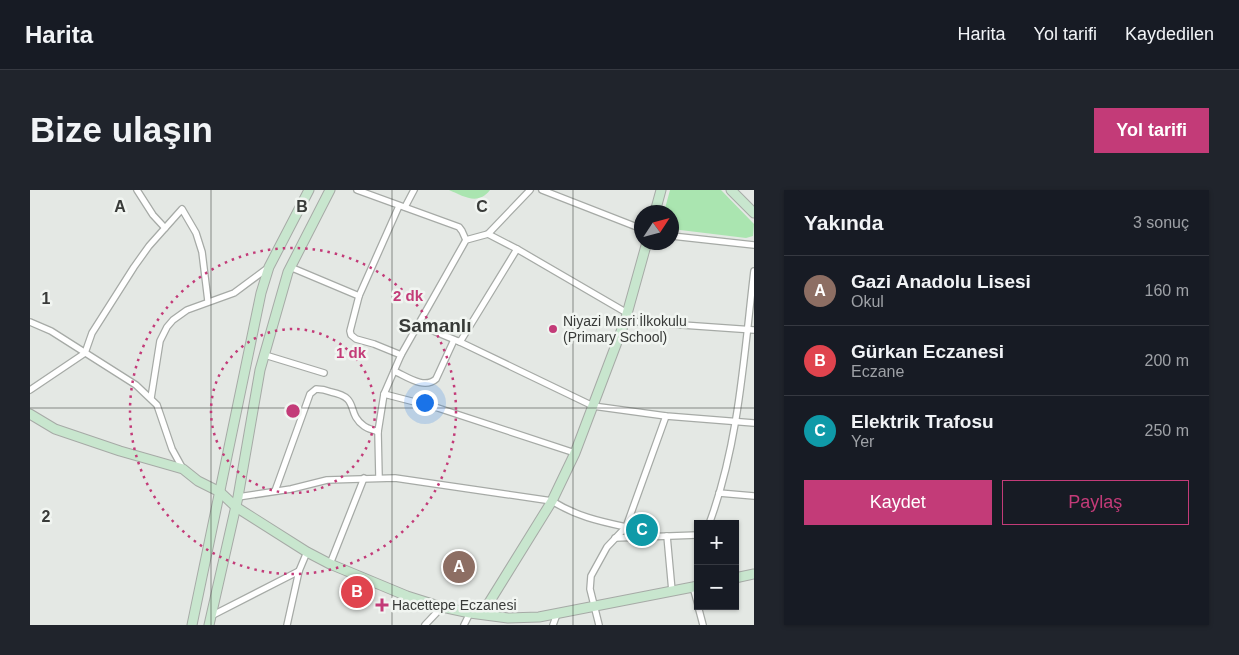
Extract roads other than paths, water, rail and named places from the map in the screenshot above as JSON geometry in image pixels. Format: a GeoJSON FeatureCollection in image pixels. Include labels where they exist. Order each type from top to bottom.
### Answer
{"type":"FeatureCollection","features":[{"type":"Feature","properties":{"kind":"main road"},"geometry":{"type":"LineString","coordinates":[[192,625],[261,293],[269,267],[309,190]]}},
{"type":"Feature","properties":{"kind":"main road"},"geometry":{"type":"LineString","coordinates":[[210,620],[238,497],[260,370],[290,267],[330,190]]}},
{"type":"Feature","properties":{"kind":"main road"},"geometry":{"type":"LineString","coordinates":[[658,205],[661,190]]}},
{"type":"Feature","properties":{"kind":"main road"},"geometry":{"type":"LineString","coordinates":[[730,190],[754,213]]}},
{"type":"Feature","properties":{"kind":"main road"},"geometry":{"type":"LineString","coordinates":[[482,614],[552,501],[575,453],[626,317],[645,250]]}},
{"type":"Feature","properties":{"kind":"main road"},"geometry":{"type":"LineString","coordinates":[[30,414],[55,429],[183,470],[198,481],[220,492],[236,507],[307,552],[330,564],[408,596],[442,607],[482,614],[507,622],[557,614],[694,586]]}},
{"type":"Feature","properties":{"kind":"main road"},"geometry":{"type":"LineString","coordinates":[[739,577],[754,574]]}},
{"type":"Feature","properties":{"kind":"street"},"geometry":{"type":"LineString","coordinates":[[137,190],[153,215],[165,228]]}},
{"type":"Feature","properties":{"kind":"street"},"geometry":{"type":"LineString","coordinates":[[357,190],[459,227],[466,240]]}},
{"type":"Feature","properties":{"kind":"street"},"geometry":{"type":"LineString","coordinates":[[401,355],[356,339],[351,335],[351,325],[359,296],[402,207],[414,190]]}},
{"type":"Feature","properties":{"kind":"street"},"geometry":{"type":"LineString","coordinates":[[379,478],[378,432],[384,394],[401,355],[466,240],[488,234],[530,190]]}},
{"type":"Feature","properties":{"kind":"street"},"geometry":{"type":"LineString","coordinates":[[542,190],[634,227]]}},
{"type":"Feature","properties":{"kind":"street"},"geometry":{"type":"LineString","coordinates":[[30,390],[85,353],[92,333],[103,314],[144,253],[182,209],[196,233],[202,252],[208,301]]}},
{"type":"Feature","properties":{"kind":"street"},"geometry":{"type":"LineString","coordinates":[[488,234],[517,249],[626,317],[751,330]]}},
{"type":"Feature","properties":{"kind":"street"},"geometry":{"type":"LineString","coordinates":[[679,237],[754,245]]}},
{"type":"Feature","properties":{"kind":"street"},"geometry":{"type":"LineString","coordinates":[[394,371],[422,384],[436,380],[457,341],[517,249]]}},
{"type":"Feature","properties":{"kind":"street"},"geometry":{"type":"LineString","coordinates":[[151,398],[160,341],[173,320],[187,310],[234,293],[269,267]]}},
{"type":"Feature","properties":{"kind":"street"},"geometry":{"type":"LineString","coordinates":[[290,267],[359,296]]}},
{"type":"Feature","properties":{"kind":"street"},"geometry":{"type":"LineString","coordinates":[[710,520],[719,493],[735,422],[751,330],[754,271]]}},
{"type":"Feature","properties":{"kind":"street"},"geometry":{"type":"LineString","coordinates":[[30,322],[50,331],[136,385],[151,398],[157,405],[172,448],[183,470]]}},
{"type":"Feature","properties":{"kind":"street"},"geometry":{"type":"LineString","coordinates":[[419,325],[457,341],[593,406],[666,416],[754,424]]}},
{"type":"Feature","properties":{"kind":"street"},"geometry":{"type":"LineString","coordinates":[[265,355],[324,373]]}},
{"type":"Feature","properties":{"kind":"street"},"geometry":{"type":"LineString","coordinates":[[275,491],[308,398],[312,392],[319,389],[341,394],[348,398],[356,418],[364,426],[378,432]]}},
{"type":"Feature","properties":{"kind":"street"},"geometry":{"type":"LineString","coordinates":[[384,394],[438,408],[575,453]]}},
{"type":"Feature","properties":{"kind":"street"},"geometry":{"type":"LineString","coordinates":[[599,625],[590,589],[591,576],[607,547],[626,527],[666,416]]}},
{"type":"Feature","properties":{"kind":"street"},"geometry":{"type":"LineString","coordinates":[[330,564],[364,478]]}},
{"type":"Feature","properties":{"kind":"street"},"geometry":{"type":"LineString","coordinates":[[238,497],[291,489],[327,480],[406,478],[552,501],[570,512],[626,527]]}},
{"type":"Feature","properties":{"kind":"street"},"geometry":{"type":"LineString","coordinates":[[719,493],[754,496]]}},
{"type":"Feature","properties":{"kind":"street"},"geometry":{"type":"LineString","coordinates":[[615,538],[694,535]]}},
{"type":"Feature","properties":{"kind":"street"},"geometry":{"type":"LineString","coordinates":[[667,536],[672,591]]}},
{"type":"Feature","properties":{"kind":"street"},"geometry":{"type":"LineString","coordinates":[[287,625],[307,552]]}},
{"type":"Feature","properties":{"kind":"street"},"geometry":{"type":"LineString","coordinates":[[210,620],[300,572]]}},
{"type":"Feature","properties":{"kind":"street"},"geometry":{"type":"LineString","coordinates":[[425,625],[442,607]]}},
{"type":"Feature","properties":{"kind":"street"},"geometry":{"type":"LineString","coordinates":[[699,610],[703,625]]}},
{"type":"Feature","properties":{"kind":"street"},"geometry":{"type":"LineString","coordinates":[[464,625],[470,613]]}},
{"type":"Feature","properties":{"kind":"street"},"geometry":{"type":"LineString","coordinates":[[553,625],[557,614]]}},
{"type":"Feature","properties":{"kind":"place","name":"Niyazi Mısri İlkokulu (Primary School)"},"geometry":{"type":"Point","coordinates":[553,329]}},
{"type":"Feature","properties":{"kind":"place","name":"Elektrik Trafosu"},"geometry":{"type":"Point","coordinates":[642,530]}},
{"type":"Feature","properties":{"kind":"place","name":"Gazi Anadolu Lisesi"},"geometry":{"type":"Point","coordinates":[459,567]}},
{"type":"Feature","properties":{"kind":"place","name":"Gürkan Eczanesi"},"geometry":{"type":"Point","coordinates":[357,592]}},
{"type":"Feature","properties":{"kind":"place","name":"Hacettepe Eczanesi"},"geometry":{"type":"Point","coordinates":[382,605]}},
{"type":"Feature","properties":{"kind":"district","name":"Samanlı"},"geometry":{"type":"Point","coordinates":[435,325]}}]}
